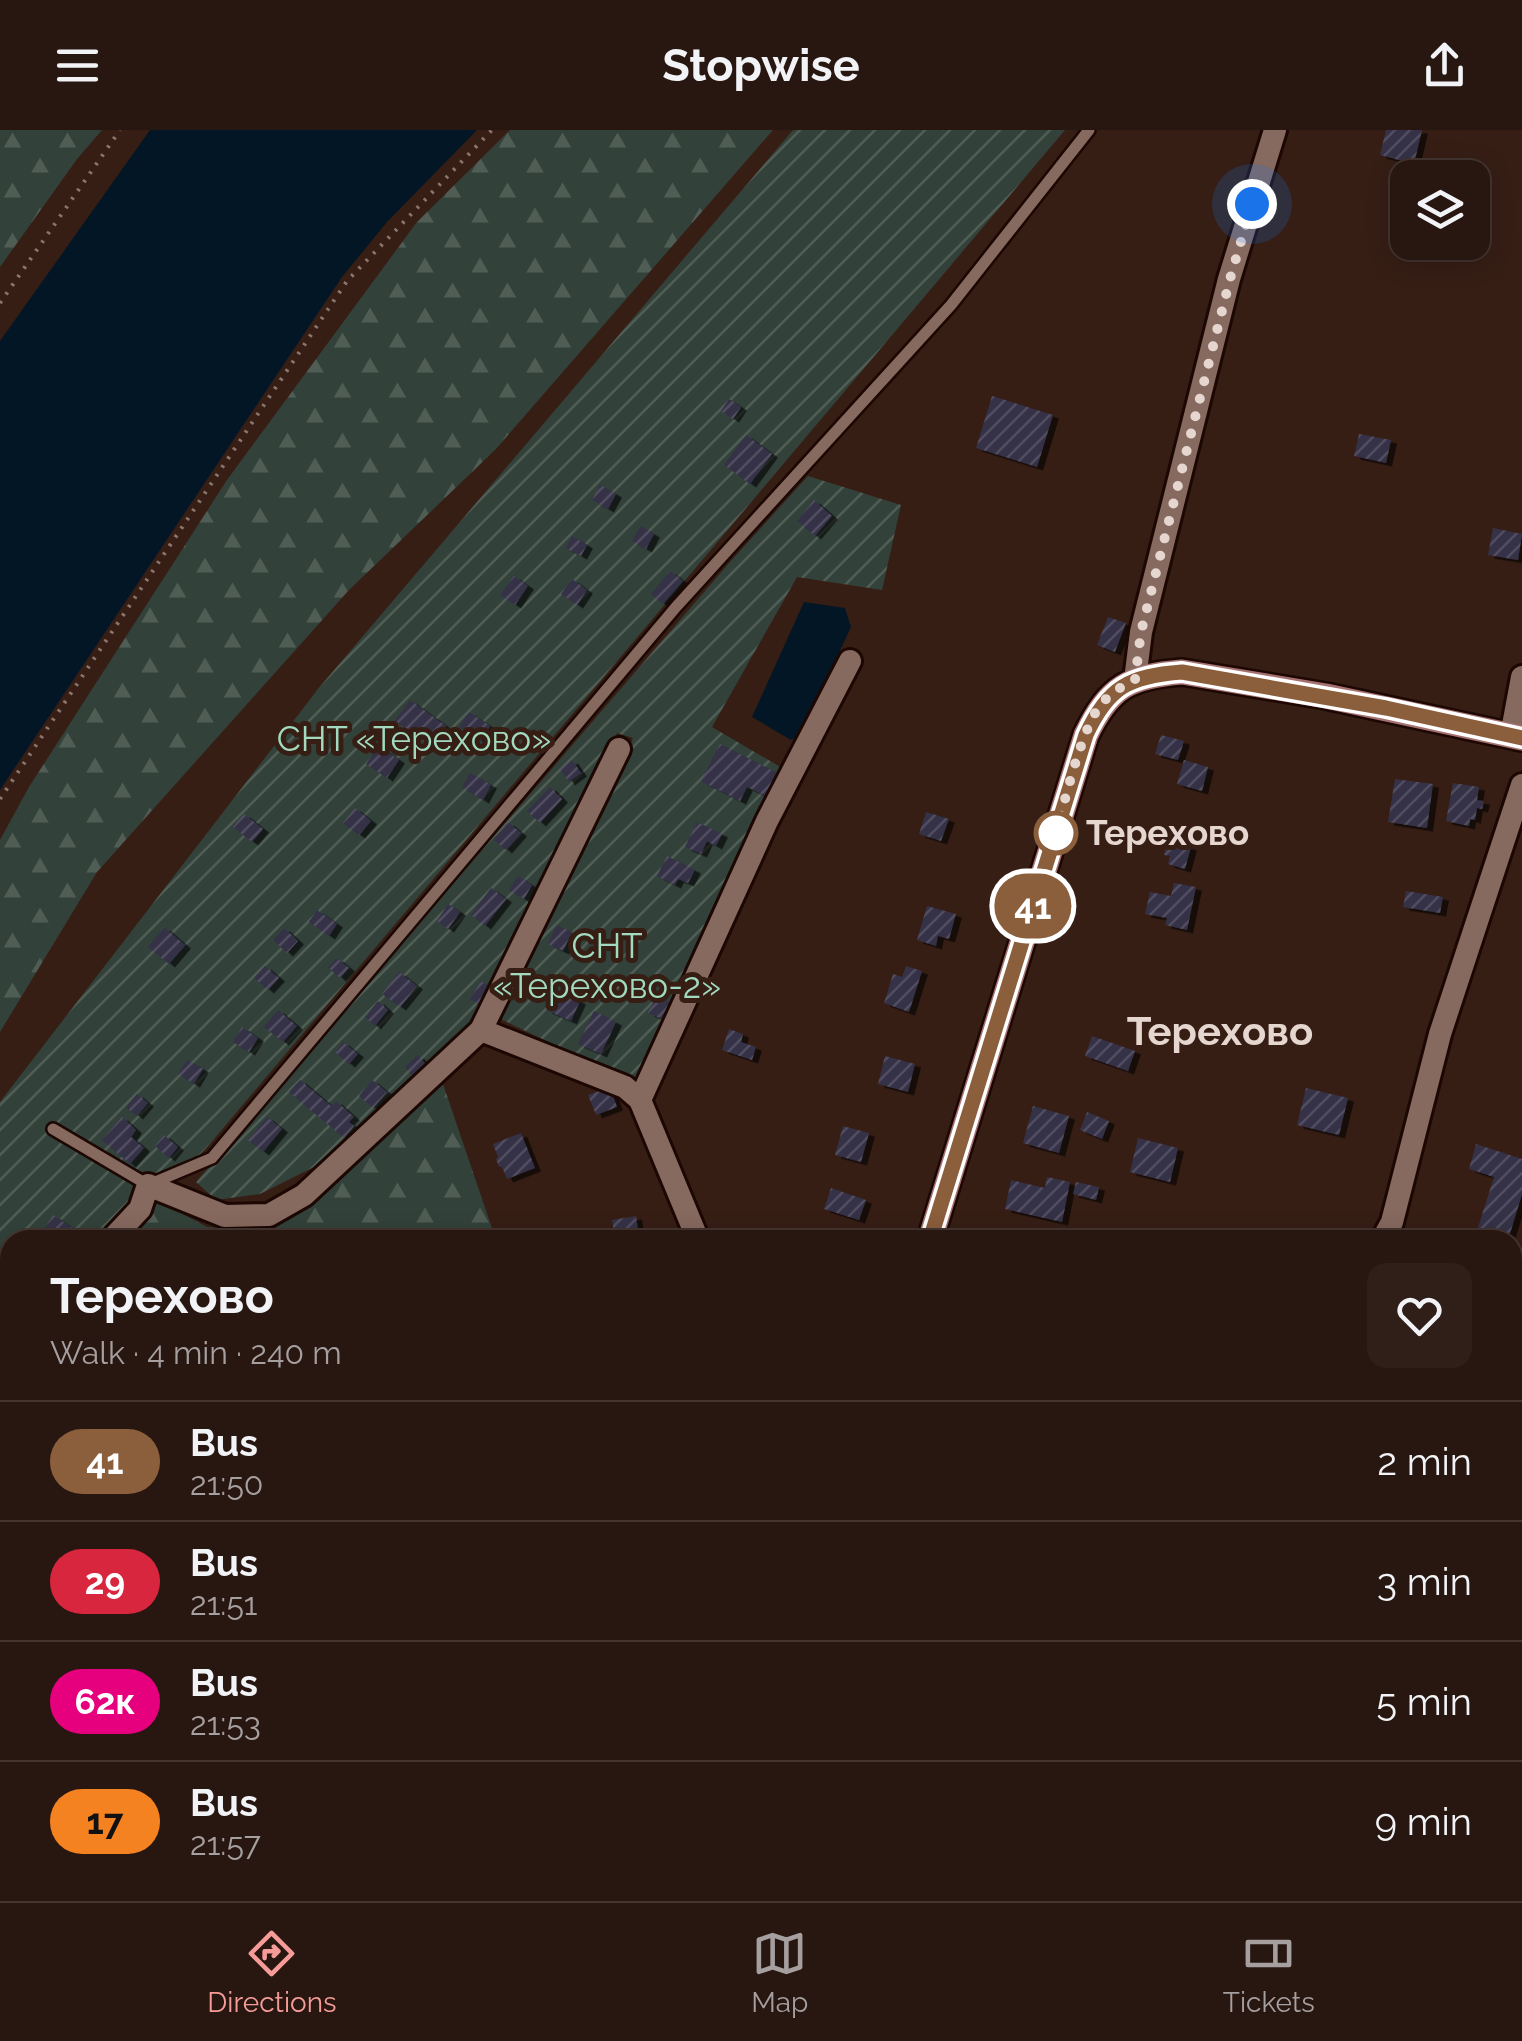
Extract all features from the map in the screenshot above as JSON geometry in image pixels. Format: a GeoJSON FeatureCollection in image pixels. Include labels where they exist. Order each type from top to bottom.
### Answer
{"type":"FeatureCollection","features":[{"type":"Feature","properties":{"kind":"main road"},"geometry":{"type":"LineString","coordinates":[[933,1230],[1086,735],[1098,708],[1118,688],[1160,673],[1182,672],[1362,703],[1516,737]]}},
{"type":"Feature","properties":{"kind":"street"},"geometry":{"type":"LineString","coordinates":[[1135,680],[1141,632],[1225,297],[1276,130]]}},
{"type":"Feature","properties":{"kind":"street"},"geometry":{"type":"LineString","coordinates":[[640,1100],[767,821],[850,661]]}},
{"type":"Feature","properties":{"kind":"street"},"geometry":{"type":"LineString","coordinates":[[1516,737],[1522,677]]}},
{"type":"Feature","properties":{"kind":"street"},"geometry":{"type":"LineString","coordinates":[[119,1230],[140,1208],[148,1184],[225,1216],[269,1215],[304,1195],[481,1030],[619,749]]}},
{"type":"Feature","properties":{"kind":"street"},"geometry":{"type":"LineString","coordinates":[[1388,1230],[1440,1034],[1522,784]]}},
{"type":"Feature","properties":{"kind":"street"},"geometry":{"type":"LineString","coordinates":[[481,1030],[625,1087],[640,1100],[694,1230]]}},
{"type":"Feature","properties":{"kind":"lane"},"geometry":{"type":"LineString","coordinates":[[53,1129],[148,1184],[212,1158],[676,608],[951,304],[1090,130]]}},
{"type":"Feature","properties":{"kind":"path"},"geometry":{"type":"LineString","coordinates":[[0,304],[120,130]]}},
{"type":"Feature","properties":{"kind":"path"},"geometry":{"type":"LineString","coordinates":[[0,798],[347,281],[492,130]]}},
{"type":"Feature","properties":{"kind":"green space"},"geometry":{"type":"Polygon","coordinates":[[[0,130],[102,130],[0,267],[0,130]]]}},
{"type":"Feature","properties":{"kind":"green space"},"geometry":{"type":"Polygon","coordinates":[[[510,130],[773,130],[495,450],[349,590],[97,872],[0,1032],[0,840],[29,787],[227,480],[417,222],[510,130]]]}},
{"type":"Feature","properties":{"kind":"green space","name":"СНТ «Терехово»"},"geometry":{"type":"Polygon","coordinates":[[[793,130],[1065,130],[208,1146],[157,1200],[140,1230],[0,1230],[0,1102],[318,689],[793,130]]]}},
{"type":"Feature","properties":{"kind":"green space","name":"СНТ «Терехово-2»"},"geometry":{"type":"Polygon","coordinates":[[[808,476],[901,505],[882,590],[797,577],[712,727],[782,768],[638,1084],[496,1017],[633,738],[617,733],[496,987],[466,1036],[320,1164],[260,1194],[216,1200],[196,1182],[808,476]]]}},
{"type":"Feature","properties":{"kind":"green space"},"geometry":{"type":"Polygon","coordinates":[[[443,1084],[493,1230],[268,1230],[306,1209],[443,1084]]]}},
{"type":"Feature","properties":{"kind":"green space"},"geometry":{"type":"Polygon","coordinates":[[[157,1200],[207,1227],[268,1230],[140,1230],[157,1200]]]}},
{"type":"Feature","properties":{"kind":"water"},"geometry":{"type":"Polygon","coordinates":[[[150,130],[477,130],[387,222],[342,277],[0,790],[0,341],[150,130]]]}},
{"type":"Feature","properties":{"kind":"water"},"geometry":{"type":"Polygon","coordinates":[[[804,602],[845,608],[851,627],[801,734],[791,740],[752,717],[804,602]]]}},
{"type":"Feature","properties":{"kind":"building"},"geometry":{"type":"Polygon","coordinates":[[[1386,130],[1422,130],[1415,160],[1380,155],[1386,130]]]}},
{"type":"Feature","properties":{"kind":"building"},"geometry":{"type":"Polygon","coordinates":[[[992,396],[1053,415],[1037,467],[976,448],[992,396]]]}},
{"type":"Feature","properties":{"kind":"building"},"geometry":{"type":"Polygon","coordinates":[[[729,399],[741,407],[733,419],[721,411],[729,399]]]}},
{"type":"Feature","properties":{"kind":"building"},"geometry":{"type":"Polygon","coordinates":[[[1359,434],[1391,440],[1386,463],[1354,456],[1359,434]]]}},
{"type":"Feature","properties":{"kind":"building"},"geometry":{"type":"Polygon","coordinates":[[[746,435],[772,454],[750,484],[724,465],[746,435]]]}},
{"type":"Feature","properties":{"kind":"building"},"geometry":{"type":"Polygon","coordinates":[[[600,485],[616,494],[608,509],[592,500],[600,485]]]}},
{"type":"Feature","properties":{"kind":"building"},"geometry":{"type":"Polygon","coordinates":[[[814,500],[832,516],[815,536],[797,521],[814,500]]]}},
{"type":"Feature","properties":{"kind":"building"},"geometry":{"type":"Polygon","coordinates":[[[640,526],[654,534],[646,549],[632,541],[640,526]]]}},
{"type":"Feature","properties":{"kind":"building"},"geometry":{"type":"Polygon","coordinates":[[[1493,528],[1522,534],[1518,560],[1488,555],[1493,528]]]}},
{"type":"Feature","properties":{"kind":"building"},"geometry":{"type":"Polygon","coordinates":[[[572,536],[587,545],[581,556],[566,548],[572,536]]]}},
{"type":"Feature","properties":{"kind":"building"},"geometry":{"type":"Polygon","coordinates":[[[670,571],[683,581],[663,604],[651,594],[670,571]]]}},
{"type":"Feature","properties":{"kind":"building"},"geometry":{"type":"Polygon","coordinates":[[[514,576],[528,586],[515,605],[500,595],[514,576]]]}},
{"type":"Feature","properties":{"kind":"building"},"geometry":{"type":"Polygon","coordinates":[[[572,579],[587,590],[577,605],[561,594],[572,579]]]}},
{"type":"Feature","properties":{"kind":"building"},"geometry":{"type":"Polygon","coordinates":[[[1108,617],[1126,623],[1115,652],[1097,645],[1108,617]]]}},
{"type":"Feature","properties":{"kind":"building"},"geometry":{"type":"Polygon","coordinates":[[[410,700],[446,726],[431,747],[395,721],[410,700]]]}},
{"type":"Feature","properties":{"kind":"building"},"geometry":{"type":"Polygon","coordinates":[[[469,712],[490,726],[481,741],[459,727],[469,712]]]}},
{"type":"Feature","properties":{"kind":"building"},"geometry":{"type":"Polygon","coordinates":[[[1161,735],[1184,741],[1178,760],[1155,754],[1161,735]]]}},
{"type":"Feature","properties":{"kind":"building"},"geometry":{"type":"Polygon","coordinates":[[[720,744],[777,773],[766,796],[747,787],[740,801],[701,781],[720,744]]]}},
{"type":"Feature","properties":{"kind":"building"},"geometry":{"type":"Polygon","coordinates":[[[379,746],[399,760],[387,778],[366,764],[379,746]]]}},
{"type":"Feature","properties":{"kind":"building"},"geometry":{"type":"Polygon","coordinates":[[[572,760],[581,773],[569,782],[560,769],[572,760]]]}},
{"type":"Feature","properties":{"kind":"building"},"geometry":{"type":"Polygon","coordinates":[[[1184,760],[1208,767],[1202,791],[1177,784],[1184,760]]]}},
{"type":"Feature","properties":{"kind":"building"},"geometry":{"type":"Polygon","coordinates":[[[470,773],[491,785],[483,800],[462,787],[470,773]]]}},
{"type":"Feature","properties":{"kind":"building"},"geometry":{"type":"Polygon","coordinates":[[[1395,779],[1433,784],[1427,828],[1388,822],[1395,779]]]}},
{"type":"Feature","properties":{"kind":"building"},"geometry":{"type":"Polygon","coordinates":[[[1453,783],[1479,787],[1477,800],[1484,801],[1482,809],[1477,808],[1475,820],[1470,819],[1469,826],[1446,821],[1453,783]]]}},
{"type":"Feature","properties":{"kind":"building"},"geometry":{"type":"Polygon","coordinates":[[[550,787],[562,799],[540,823],[527,811],[550,787]]]}},
{"type":"Feature","properties":{"kind":"building"},"geometry":{"type":"Polygon","coordinates":[[[355,808],[371,821],[359,835],[343,823],[355,808]]]}},
{"type":"Feature","properties":{"kind":"building"},"geometry":{"type":"Polygon","coordinates":[[[926,812],[949,819],[941,841],[919,834],[926,812]]]}},
{"type":"Feature","properties":{"kind":"building"},"geometry":{"type":"Polygon","coordinates":[[[244,814],[263,829],[252,842],[233,827],[244,814]]]}},
{"type":"Feature","properties":{"kind":"building"},"geometry":{"type":"Polygon","coordinates":[[[508,822],[521,833],[506,850],[494,840],[508,822]]]}},
{"type":"Feature","properties":{"kind":"building"},"geometry":{"type":"Polygon","coordinates":[[[697,822],[722,834],[716,846],[707,841],[701,854],[685,847],[697,822]]]}},
{"type":"Feature","properties":{"kind":"building"},"geometry":{"type":"Polygon","coordinates":[[[1168,840],[1191,847],[1185,869],[1168,864],[1170,856],[1164,855],[1168,840]]]}},
{"type":"Feature","properties":{"kind":"building"},"geometry":{"type":"Polygon","coordinates":[[[667,856],[695,870],[688,883],[678,879],[675,885],[657,876],[667,856]]]}},
{"type":"Feature","properties":{"kind":"building"},"geometry":{"type":"Polygon","coordinates":[[[518,876],[532,885],[524,899],[509,890],[518,876]]]}},
{"type":"Feature","properties":{"kind":"building"},"geometry":{"type":"Polygon","coordinates":[[[1174,883],[1196,887],[1187,930],[1165,925],[1167,918],[1145,914],[1150,892],[1171,896],[1174,883]]]}},
{"type":"Feature","properties":{"kind":"building"},"geometry":{"type":"Polygon","coordinates":[[[491,888],[506,899],[485,926],[471,915],[491,888]]]}},
{"type":"Feature","properties":{"kind":"building"},"geometry":{"type":"Polygon","coordinates":[[[1406,891],[1443,897],[1440,913],[1403,907],[1406,891]]]}},
{"type":"Feature","properties":{"kind":"building"},"geometry":{"type":"Polygon","coordinates":[[[448,904],[460,912],[448,929],[437,921],[448,904]]]}},
{"type":"Feature","properties":{"kind":"building"},"geometry":{"type":"Polygon","coordinates":[[[927,906],[956,914],[949,939],[938,936],[936,946],[917,940],[927,906]]]}},
{"type":"Feature","properties":{"kind":"building"},"geometry":{"type":"Polygon","coordinates":[[[317,910],[337,924],[329,936],[309,922],[317,910]]]}},
{"type":"Feature","properties":{"kind":"building"},"geometry":{"type":"Polygon","coordinates":[[[557,925],[572,932],[563,951],[548,944],[557,925]]]}},
{"type":"Feature","properties":{"kind":"building"},"geometry":{"type":"Polygon","coordinates":[[[164,927],[185,945],[169,964],[148,947],[164,927]]]}},
{"type":"Feature","properties":{"kind":"building"},"geometry":{"type":"Polygon","coordinates":[[[284,928],[298,941],[287,953],[273,940],[284,928]]]}},
{"type":"Feature","properties":{"kind":"building"},"geometry":{"type":"Polygon","coordinates":[[[337,958],[349,968],[340,978],[328,967],[337,958]]]}},
{"type":"Feature","properties":{"kind":"building"},"geometry":{"type":"Polygon","coordinates":[[[265,966],[279,978],[268,990],[254,978],[265,966]]]}},
{"type":"Feature","properties":{"kind":"building"},"geometry":{"type":"Polygon","coordinates":[[[906,966],[922,971],[909,1012],[884,1003],[893,974],[902,977],[906,966]]]}},
{"type":"Feature","properties":{"kind":"building"},"geometry":{"type":"Polygon","coordinates":[[[399,972],[417,986],[400,1007],[382,994],[399,972]]]}},
{"type":"Feature","properties":{"kind":"building"},"geometry":{"type":"Polygon","coordinates":[[[481,981],[490,987],[480,1004],[470,999],[481,981]]]}},
{"type":"Feature","properties":{"kind":"building"},"geometry":{"type":"Polygon","coordinates":[[[558,990],[580,1001],[571,1021],[546,1010],[558,990]]]}},
{"type":"Feature","properties":{"kind":"building"},"geometry":{"type":"Polygon","coordinates":[[[656,996],[670,1002],[662,1019],[648,1013],[656,996]]]}},
{"type":"Feature","properties":{"kind":"building"},"geometry":{"type":"Polygon","coordinates":[[[378,1001],[388,1010],[375,1026],[365,1017],[378,1001]]]}},
{"type":"Feature","properties":{"kind":"building"},"geometry":{"type":"Polygon","coordinates":[[[278,1010],[297,1026],[283,1042],[264,1027],[278,1010]]]}},
{"type":"Feature","properties":{"kind":"building"},"geometry":{"type":"Polygon","coordinates":[[[594,1011],[616,1022],[601,1054],[578,1044],[594,1011]]]}},
{"type":"Feature","properties":{"kind":"building"},"geometry":{"type":"Polygon","coordinates":[[[242,1027],[258,1038],[249,1052],[233,1042],[242,1027]]]}},
{"type":"Feature","properties":{"kind":"building"},"geometry":{"type":"Polygon","coordinates":[[[729,1029],[743,1034],[741,1042],[756,1047],[752,1060],[722,1050],[729,1029]]]}},
{"type":"Feature","properties":{"kind":"building"},"geometry":{"type":"Polygon","coordinates":[[[1092,1036],[1135,1051],[1128,1071],[1085,1056],[1092,1036]]]}},
{"type":"Feature","properties":{"kind":"building"},"geometry":{"type":"Polygon","coordinates":[[[343,1042],[358,1054],[349,1064],[335,1052],[343,1042]]]}},
{"type":"Feature","properties":{"kind":"building"},"geometry":{"type":"Polygon","coordinates":[[[418,1055],[426,1065],[413,1076],[405,1067],[418,1055]]]}},
{"type":"Feature","properties":{"kind":"building"},"geometry":{"type":"Polygon","coordinates":[[[885,1056],[915,1064],[908,1092],[878,1084],[885,1056]]]}},
{"type":"Feature","properties":{"kind":"building"},"geometry":{"type":"Polygon","coordinates":[[[187,1060],[203,1069],[194,1084],[178,1074],[187,1060]]]}},
{"type":"Feature","properties":{"kind":"building"},"geometry":{"type":"Polygon","coordinates":[[[300,1080],[331,1106],[336,1101],[354,1117],[349,1122],[354,1126],[344,1138],[289,1092],[300,1080]]]}},
{"type":"Feature","properties":{"kind":"building"},"geometry":{"type":"Polygon","coordinates":[[[372,1080],[387,1092],[373,1108],[359,1096],[372,1080]]]}},
{"type":"Feature","properties":{"kind":"building"},"geometry":{"type":"Polygon","coordinates":[[[1306,1088],[1348,1098],[1339,1135],[1297,1125],[1306,1088]]]}},
{"type":"Feature","properties":{"kind":"building"},"geometry":{"type":"Polygon","coordinates":[[[602,1090],[613,1096],[617,1107],[596,1115],[588,1095],[602,1090]]]}},
{"type":"Feature","properties":{"kind":"building"},"geometry":{"type":"Polygon","coordinates":[[[137,1094],[148,1103],[137,1116],[126,1107],[137,1094]]]}},
{"type":"Feature","properties":{"kind":"building"},"geometry":{"type":"Polygon","coordinates":[[[1033,1106],[1069,1116],[1059,1153],[1023,1143],[1033,1106]]]}},
{"type":"Feature","properties":{"kind":"building"},"geometry":{"type":"Polygon","coordinates":[[[1087,1112],[1109,1121],[1102,1139],[1080,1130],[1087,1112]]]}},
{"type":"Feature","properties":{"kind":"building"},"geometry":{"type":"Polygon","coordinates":[[[122,1117],[136,1130],[131,1137],[144,1148],[130,1164],[102,1140],[122,1117]]]}},
{"type":"Feature","properties":{"kind":"building"},"geometry":{"type":"Polygon","coordinates":[[[267,1117],[282,1129],[263,1152],[248,1140],[267,1117]]]}},
{"type":"Feature","properties":{"kind":"building"},"geometry":{"type":"Polygon","coordinates":[[[843,1126],[869,1133],[861,1162],[835,1155],[843,1126]]]}},
{"type":"Feature","properties":{"kind":"building"},"geometry":{"type":"Polygon","coordinates":[[[521,1133],[535,1168],[507,1179],[493,1144],[521,1133]]]}},
{"type":"Feature","properties":{"kind":"building"},"geometry":{"type":"Polygon","coordinates":[[[164,1135],[178,1147],[169,1158],[155,1146],[164,1135]]]}},
{"type":"Feature","properties":{"kind":"building"},"geometry":{"type":"Polygon","coordinates":[[[1138,1138],[1178,1148],[1170,1182],[1130,1172],[1138,1138]]]}},
{"type":"Feature","properties":{"kind":"building"},"geometry":{"type":"Polygon","coordinates":[[[1476,1144],[1522,1159],[1522,1194],[1511,1230],[1477,1230],[1494,1177],[1469,1169],[1476,1144]]]}},
{"type":"Feature","properties":{"kind":"building"},"geometry":{"type":"Polygon","coordinates":[[[1047,1177],[1070,1182],[1062,1222],[1005,1209],[1011,1180],[1045,1188],[1047,1177]]]}},
{"type":"Feature","properties":{"kind":"building"},"geometry":{"type":"Polygon","coordinates":[[[1076,1182],[1099,1187],[1096,1200],[1073,1194],[1076,1182]]]}},
{"type":"Feature","properties":{"kind":"building"},"geometry":{"type":"Polygon","coordinates":[[[831,1188],[866,1200],[859,1220],[824,1209],[831,1188]]]}},
{"type":"Feature","properties":{"kind":"building"},"geometry":{"type":"Polygon","coordinates":[[[53,1215],[76,1230],[43,1230],[53,1215]]]}},
{"type":"Feature","properties":{"kind":"building"},"geometry":{"type":"Polygon","coordinates":[[[636,1216],[638,1229],[614,1230],[612,1220],[636,1216]]]}},
{"type":"Feature","properties":{"kind":"bus line","name":"41"},"geometry":{"type":"LineString","coordinates":[[933,1230],[1086,735],[1098,708],[1118,688],[1160,673],[1182,672],[1326,696],[1522,738]]}},
{"type":"Feature","properties":{"kind":"place","name":"Терехово"},"geometry":{"type":"Point","coordinates":[1056,833]}},
{"type":"Feature","properties":{"kind":"district","name":"Терехово"},"geometry":{"type":"Point","coordinates":[1220,1031]}},
{"type":"Feature","properties":{"kind":"route"},"geometry":{"type":"LineString","coordinates":[[1056,833],[1098,708],[1118,688],[1135,680],[1141,632],[1252,204]]}}]}
